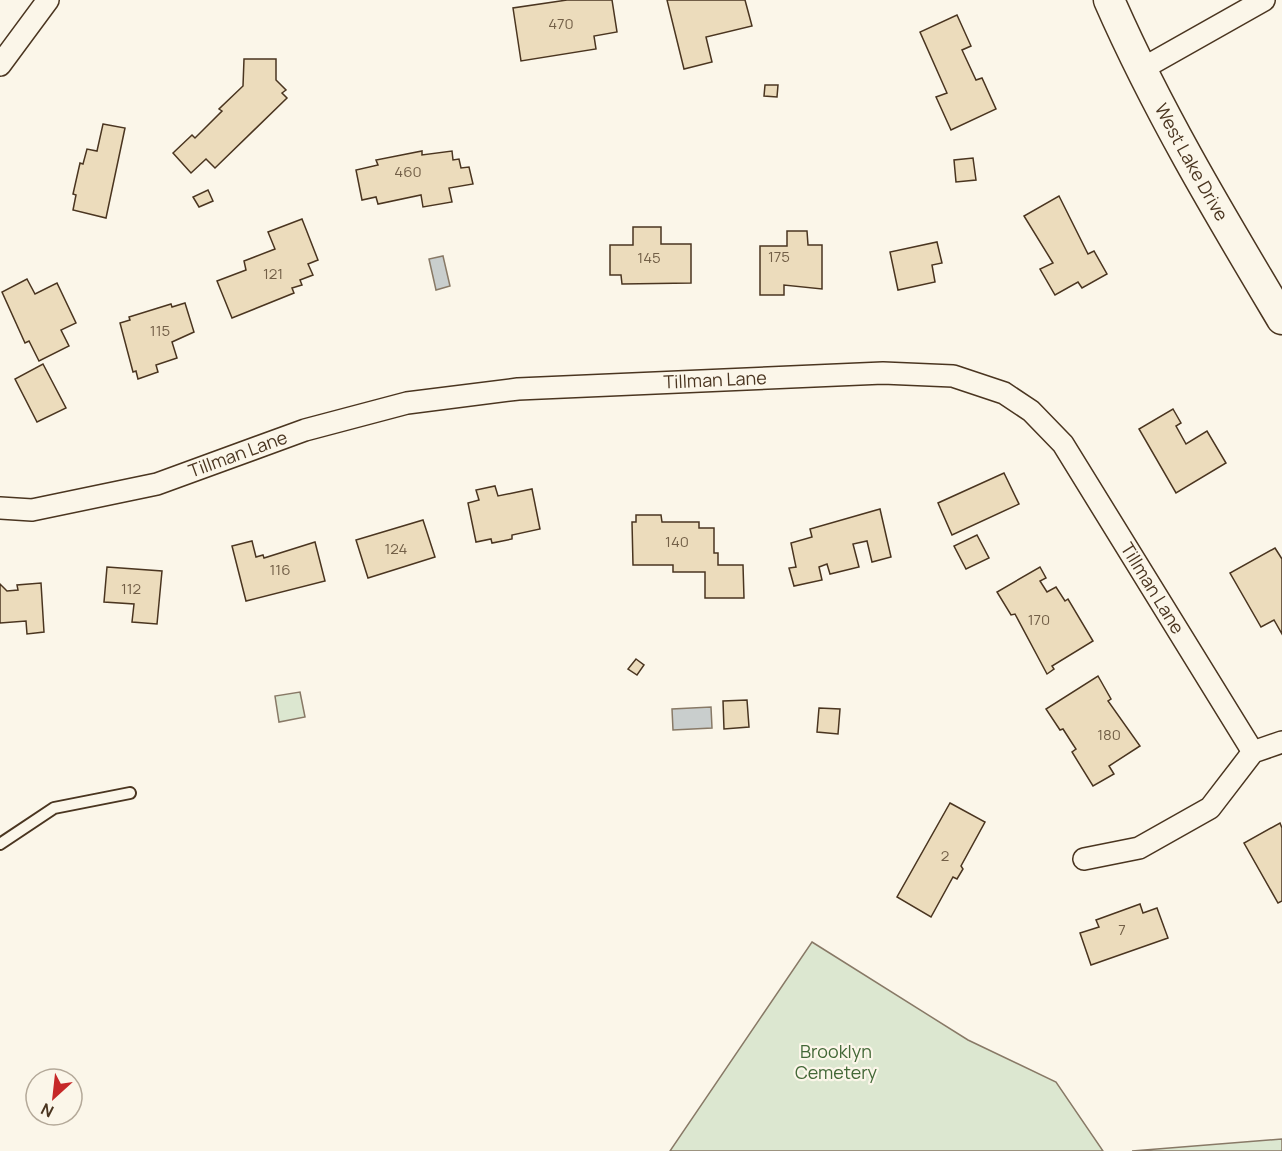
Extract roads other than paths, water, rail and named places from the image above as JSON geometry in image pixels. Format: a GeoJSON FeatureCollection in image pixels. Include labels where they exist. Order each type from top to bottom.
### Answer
{"type":"FeatureCollection","features":[{"type":"Feature","properties":{"kind":"main road","name":"West Lake Drive"},"geometry":{"type":"LineString","coordinates":[[1109,0],[1140,70],[1187,159],[1282,319]]}},
{"type":"Feature","properties":{"kind":"street"},"geometry":{"type":"LineString","coordinates":[[0,65],[48,0]]}},
{"type":"Feature","properties":{"kind":"street"},"geometry":{"type":"LineString","coordinates":[[1140,70],[1264,0]]}},
{"type":"Feature","properties":{"kind":"street","name":"Tillman Lane"},"geometry":{"type":"LineString","coordinates":[[0,508],[32,510],[157,484],[305,430],[407,403],[518,389],[883,373],[953,376],[1004,393],[1030,411],[1063,444],[1253,752]]}},
{"type":"Feature","properties":{"kind":"street"},"geometry":{"type":"LineString","coordinates":[[1084,859],[1139,848],[1210,808],[1253,752],[1282,742]]}},
{"type":"Feature","properties":{"kind":"lane"},"geometry":{"type":"LineString","coordinates":[[0,844],[54,808],[130,793]]}},
{"type":"Feature","properties":{"kind":"park label","name":"Brooklyn Cemetery"},"geometry":{"type":"Point","coordinates":[836,1062]}}]}
